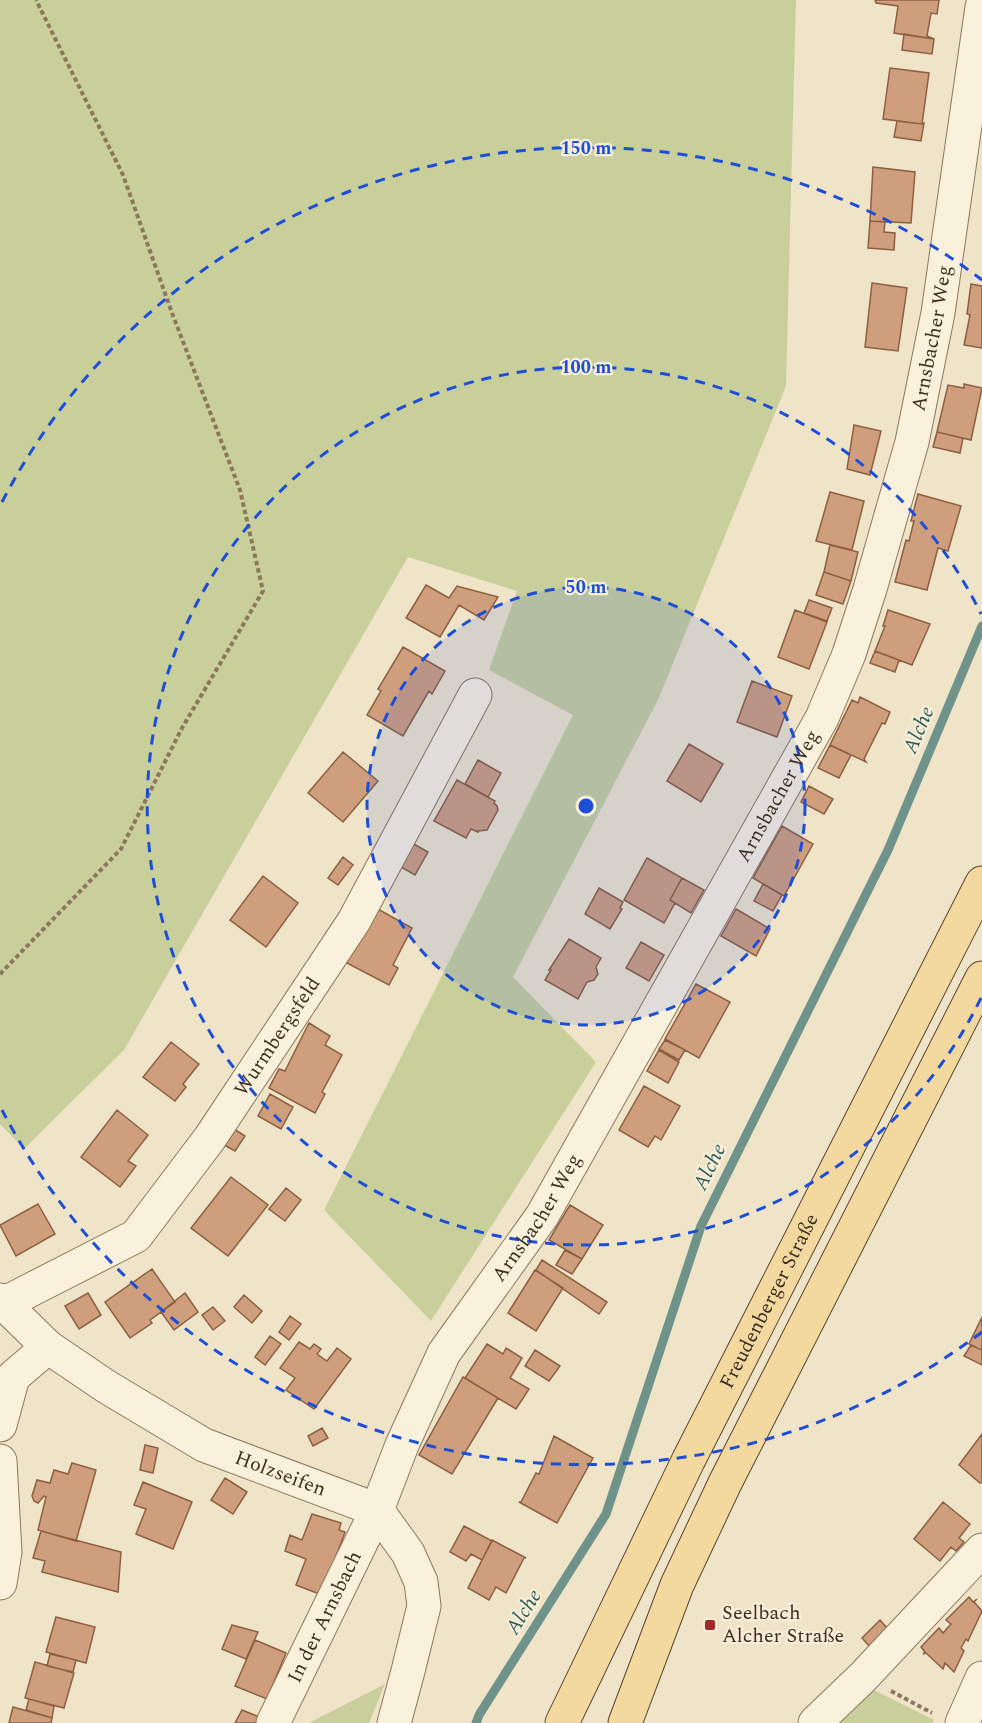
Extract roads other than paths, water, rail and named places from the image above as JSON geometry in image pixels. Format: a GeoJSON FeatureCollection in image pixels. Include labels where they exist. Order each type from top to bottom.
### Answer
{"type":"FeatureCollection","features":[{"type":"Feature","properties":{"kind":"main road","name":"Freudenberger Straße"},"geometry":{"type":"LineString","coordinates":[[562,1723],[682,1472],[982,883]]}},
{"type":"Feature","properties":{"kind":"main road"},"geometry":{"type":"LineString","coordinates":[[625,1723],[677,1586],[725,1483],[982,978]]}},
{"type":"Feature","properties":{"kind":"street","name":"Arnsbacher Weg"},"geometry":{"type":"LineString","coordinates":[[377,1510],[402,1445],[444,1353],[542,1216],[822,718],[849,654],[912,442],[938,313],[982,7]]}},
{"type":"Feature","properties":{"kind":"street","name":"Wurmbergsfeld"},"geometry":{"type":"LineString","coordinates":[[2,1302],[136,1236],[210,1138],[354,921],[475,695]]}},
{"type":"Feature","properties":{"kind":"street","name":"Holzseifen"},"geometry":{"type":"LineString","coordinates":[[2,1302],[48,1347],[107,1387],[204,1445],[377,1510]]}},
{"type":"Feature","properties":{"kind":"street"},"geometry":{"type":"LineString","coordinates":[[0,1425],[13,1377],[48,1347]]}},
{"type":"Feature","properties":{"kind":"street"},"geometry":{"type":"LineString","coordinates":[[0,1461],[5,1552],[0,1583]]}},
{"type":"Feature","properties":{"kind":"street","name":"In der Arnsbach"},"geometry":{"type":"LineString","coordinates":[[273,1723],[377,1510]]}},
{"type":"Feature","properties":{"kind":"street"},"geometry":{"type":"LineString","coordinates":[[377,1510],[408,1553],[420,1582],[424,1606],[394,1723]]}},
{"type":"Feature","properties":{"kind":"street"},"geometry":{"type":"LineString","coordinates":[[815,1723],[863,1677],[982,1550]]}},
{"type":"Feature","properties":{"kind":"street"},"geometry":{"type":"LineString","coordinates":[[952,1720],[982,1678]]}},
{"type":"Feature","properties":{"kind":"waterway","name":"Alche"},"geometry":{"type":"LineString","coordinates":[[476,1723],[606,1514],[701,1226],[888,850],[982,626]]}},
{"type":"Feature","properties":{"kind":"place","name":"Seelbach Alcher Straße"},"geometry":{"type":"Point","coordinates":[710,1625]}}]}
